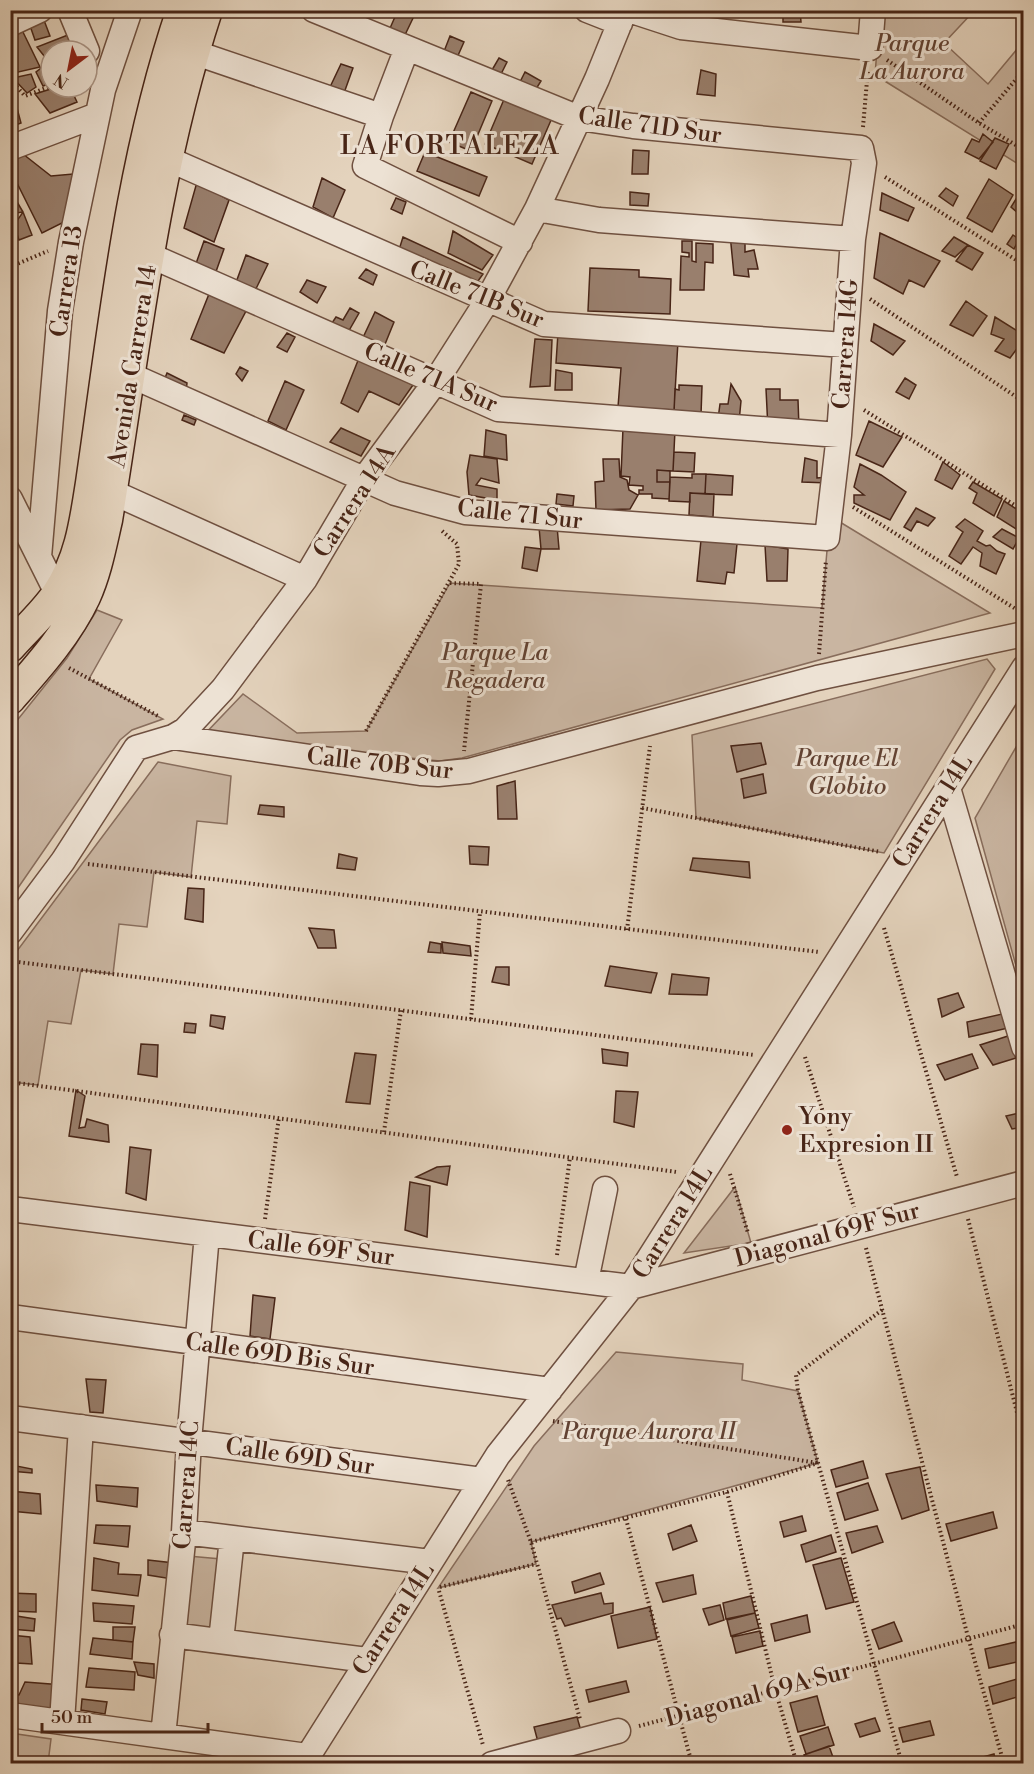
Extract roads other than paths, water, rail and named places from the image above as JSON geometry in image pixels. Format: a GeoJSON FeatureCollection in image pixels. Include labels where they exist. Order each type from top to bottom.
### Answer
{"type":"FeatureCollection","features":[{"type":"Feature","properties":{"kind":"main road","name":"Avenida Carrera 14"},"geometry":{"type":"LineString","coordinates":[[10,646],[57,593],[77,555],[84,527],[132,205],[159,83],[182,10]]}},
{"type":"Feature","properties":{"kind":"main road","name":"Avenida Carrera 14"},"geometry":{"type":"LineString","coordinates":[[10,699],[73,619],[86,595],[97,563],[112,492],[149,255],[168,159],[194,52],[207,10]]}},
{"type":"Feature","properties":{"kind":"street"},"geometry":{"type":"LineString","coordinates":[[10,24],[40,10]]}},
{"type":"Feature","properties":{"kind":"street"},"geometry":{"type":"LineString","coordinates":[[70,10],[82,39]]}},
{"type":"Feature","properties":{"kind":"street","name":"Carrera 13"},"geometry":{"type":"LineString","coordinates":[[39,557],[60,311],[71,242],[103,90],[130,10]]}},
{"type":"Feature","properties":{"kind":"street","name":"Calle 71D Sur"},"geometry":{"type":"LineString","coordinates":[[314,10],[579,118],[863,156]]}},
{"type":"Feature","properties":{"kind":"street"},"geometry":{"type":"LineString","coordinates":[[587,10],[625,15],[681,27],[870,48],[873,10]]}},
{"type":"Feature","properties":{"kind":"street","name":"Carrera 14A"},"geometry":{"type":"LineString","coordinates":[[10,932],[63,861],[136,748],[179,734],[223,689],[304,579],[364,479],[436,381],[487,301],[537,209],[625,15]]}},
{"type":"Feature","properties":{"kind":"street"},"geometry":{"type":"LineString","coordinates":[[407,48],[365,166],[520,242]]}},
{"type":"Feature","properties":{"kind":"street"},"geometry":{"type":"LineString","coordinates":[[194,52],[381,116]]}},
{"type":"Feature","properties":{"kind":"street"},"geometry":{"type":"LineString","coordinates":[[99,80],[103,90]]}},
{"type":"Feature","properties":{"kind":"street"},"geometry":{"type":"LineString","coordinates":[[10,148],[97,115]]}},
{"type":"Feature","properties":{"kind":"street","name":"Carrera 14G"},"geometry":{"type":"LineString","coordinates":[[827,538],[839,435],[840,395],[853,239],[863,156]]}},
{"type":"Feature","properties":{"kind":"street","name":"Calle 71B Sur"},"geometry":{"type":"LineString","coordinates":[[168,159],[487,301],[544,324],[845,345]]}},
{"type":"Feature","properties":{"kind":"street"},"geometry":{"type":"LineString","coordinates":[[537,209],[599,220],[853,239]]}},
{"type":"Feature","properties":{"kind":"street","name":"Calle 71A Sur"},"geometry":{"type":"LineString","coordinates":[[149,255],[498,409],[839,435]]}},
{"type":"Feature","properties":{"kind":"street","name":"Calle 71 Sur"},"geometry":{"type":"LineString","coordinates":[[130,375],[395,493],[465,512],[827,538]]}},
{"type":"Feature","properties":{"kind":"street"},"geometry":{"type":"LineString","coordinates":[[112,492],[304,579]]}},
{"type":"Feature","properties":{"kind":"street"},"geometry":{"type":"LineString","coordinates":[[10,499],[57,593]]}},
{"type":"Feature","properties":{"kind":"street","name":"Calle 70B Sur"},"geometry":{"type":"LineString","coordinates":[[179,734],[420,773],[461,772],[653,724],[817,678],[1023,634]]}},
{"type":"Feature","properties":{"kind":"street","name":"Carrera 14L"},"geometry":{"type":"LineString","coordinates":[[305,1760],[498,1455],[630,1287],[1023,668]]}},
{"type":"Feature","properties":{"kind":"street"},"geometry":{"type":"LineString","coordinates":[[948,788],[1023,1047]]}},
{"type":"Feature","properties":{"kind":"street","name":"Diagonal 69F Sur"},"geometry":{"type":"LineString","coordinates":[[630,1287],[1023,1182]]}},
{"type":"Feature","properties":{"kind":"street"},"geometry":{"type":"LineString","coordinates":[[586,1281],[605,1189]]}},
{"type":"Feature","properties":{"kind":"street","name":"Calle 69F Sur"},"geometry":{"type":"LineString","coordinates":[[10,1209],[630,1287]]}},
{"type":"Feature","properties":{"kind":"street","name":"Carrera 14C"},"geometry":{"type":"LineString","coordinates":[[163,1736],[184,1532],[189,1441],[207,1234]]}},
{"type":"Feature","properties":{"kind":"street","name":"Calle 69D Bis Sur"},"geometry":{"type":"LineString","coordinates":[[10,1317],[550,1390]]}},
{"type":"Feature","properties":{"kind":"street","name":"Calle 69D Sur"},"geometry":{"type":"LineString","coordinates":[[10,1418],[482,1480]]}},
{"type":"Feature","properties":{"kind":"street"},"geometry":{"type":"LineString","coordinates":[[62,1722],[81,1427]]}},
{"type":"Feature","properties":{"kind":"street"},"geometry":{"type":"LineString","coordinates":[[184,1532],[430,1562]]}},
{"type":"Feature","properties":{"kind":"street"},"geometry":{"type":"LineString","coordinates":[[221,1641],[232,1538]]}},
{"type":"Feature","properties":{"kind":"street"},"geometry":{"type":"LineString","coordinates":[[172,1635],[367,1660]]}},
{"type":"Feature","properties":{"kind":"street"},"geometry":{"type":"LineString","coordinates":[[10,1715],[163,1736],[305,1760]]}},
{"type":"Feature","properties":{"kind":"street"},"geometry":{"type":"LineString","coordinates":[[489,1758],[586,1741],[618,1731]]}},
{"type":"Feature","properties":{"kind":"place","name":"Yony Expresion II"},"geometry":{"type":"Point","coordinates":[787,1130]}},
{"type":"Feature","properties":{"kind":"district","name":"LA FORTALEZA"},"geometry":{"type":"Point","coordinates":[450,145]}},
{"type":"Feature","properties":{"kind":"park label","name":"Parque La Aurora"},"geometry":{"type":"Point","coordinates":[912,57]}},
{"type":"Feature","properties":{"kind":"park label","name":"Parque La Regadera"},"geometry":{"type":"Point","coordinates":[495,666]}},
{"type":"Feature","properties":{"kind":"park label","name":"Parque El Globito"},"geometry":{"type":"Point","coordinates":[847,772]}},
{"type":"Feature","properties":{"kind":"park label","name":"Parque Aurora II"},"geometry":{"type":"Point","coordinates":[649,1431]}}]}
